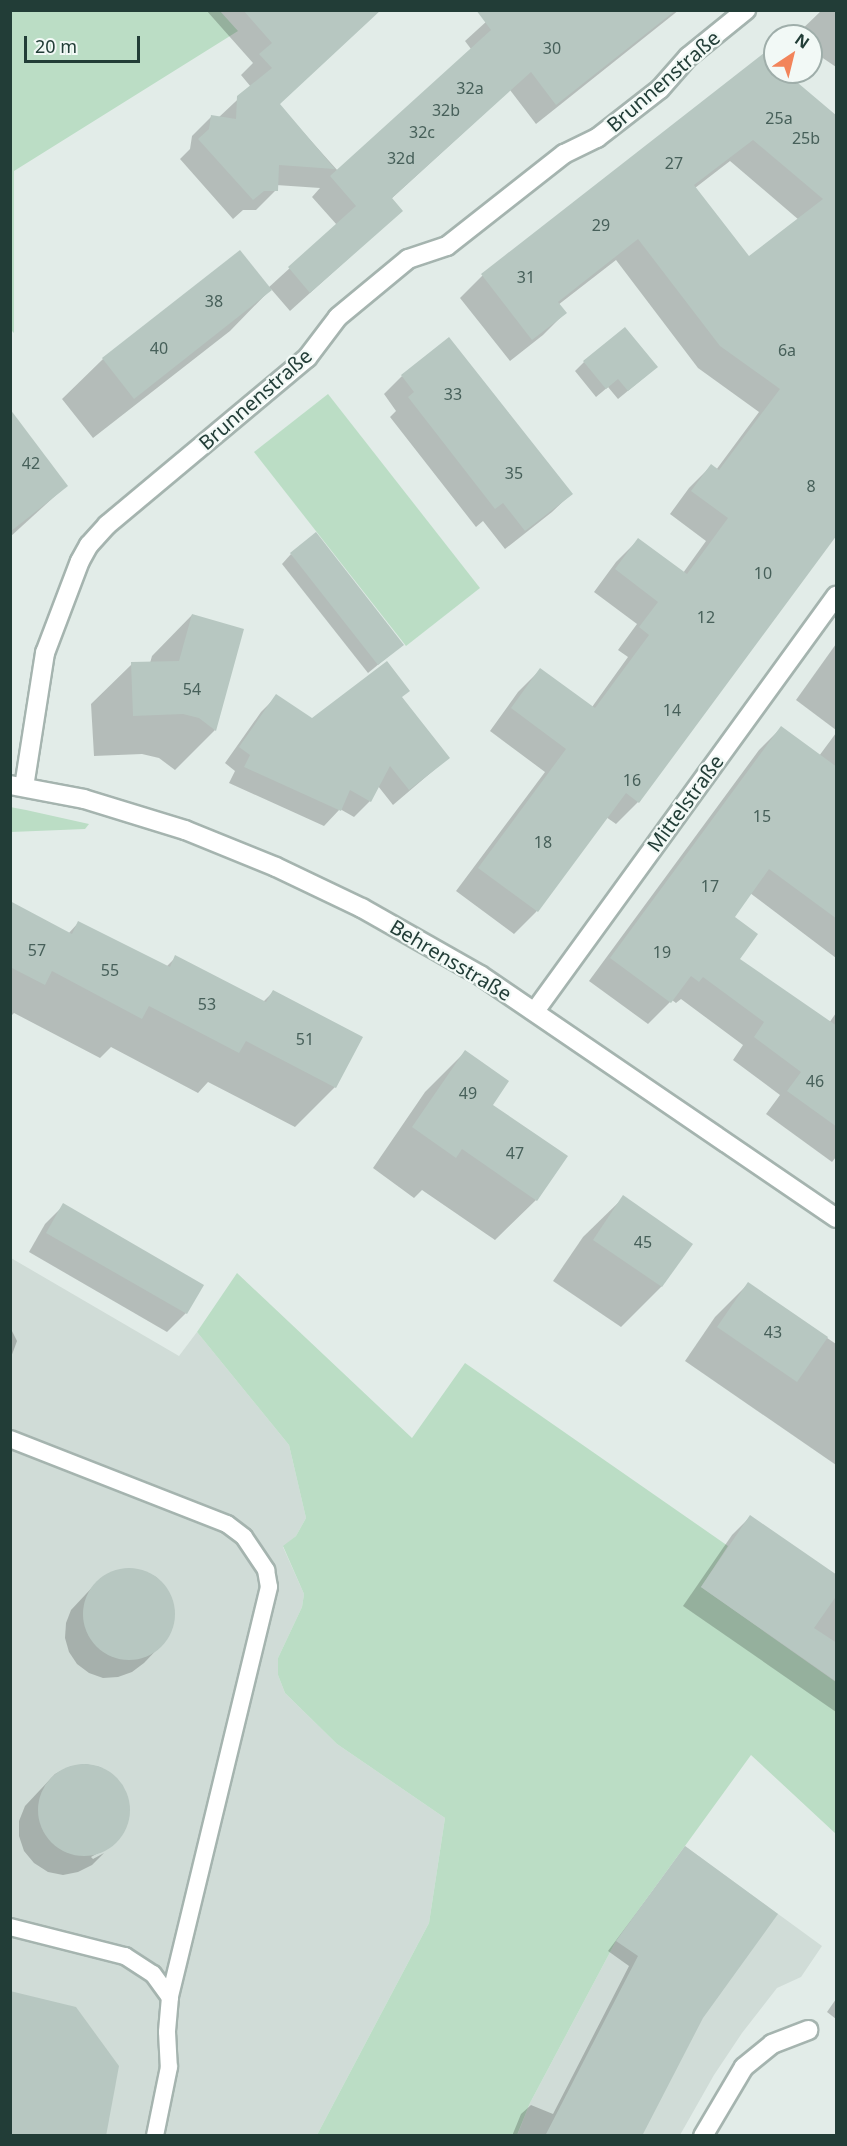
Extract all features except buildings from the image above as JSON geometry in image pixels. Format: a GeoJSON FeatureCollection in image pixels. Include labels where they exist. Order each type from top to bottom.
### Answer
{"type":"FeatureCollection","features":[{"type":"Feature","properties":{"kind":"street","name":"Brunnenstraße"},"geometry":{"type":"LineString","coordinates":[[17,786],[45,653],[80,561],[89,545],[107,525],[307,358],[338,317],[408,259],[447,246],[564,154],[597,138],[660,89],[688,57],[746,10]]}},
{"type":"Feature","properties":{"kind":"street","name":"Mittelstraße"},"geometry":{"type":"LineString","coordinates":[[535,1011],[837,596]]}},
{"type":"Feature","properties":{"kind":"street","name":"Behrensstraße"},"geometry":{"type":"LineString","coordinates":[[17,786],[134,813],[276,867],[362,908],[431,945],[535,1011],[837,1218]]}},
{"type":"Feature","properties":{"kind":"street"},"geometry":{"type":"LineString","coordinates":[[703,2136],[744,2067],[772,2044],[808,2030]]}},
{"type":"Feature","properties":{"kind":"lane"},"geometry":{"type":"LineString","coordinates":[[10,1439],[227,1524],[244,1537],[266,1570],[269,1587],[170,1997],[167,2032],[169,2067],[155,2136]]}},
{"type":"Feature","properties":{"kind":"lane"},"geometry":{"type":"LineString","coordinates":[[10,1927],[125,1956],[153,1974],[170,1997]]}},
{"type":"Feature","properties":{"kind":"shaded area"},"geometry":{"type":"Polygon","coordinates":[[[11,1258],[179,1356],[197,1332],[289,1445],[306,1518],[296,1536],[283,1547],[304,1594],[302,1607],[278,1658],[278,1675],[285,1693],[337,1744],[445,1818],[429,1923],[317,2135],[11,2136],[11,1258]]]}},
{"type":"Feature","properties":{"kind":"shaded area"},"geometry":{"type":"Polygon","coordinates":[[[685,1846],[822,1946],[801,1977],[777,1988],[742,2033],[714,2075],[680,2135],[517,2136],[530,2103],[616,1941],[685,1846]]]}},
{"type":"Feature","properties":{"kind":"green space"},"geometry":{"type":"Polygon","coordinates":[[[10,11],[220,11],[238,31],[14,171],[14,333],[10,329],[10,11]]]}},
{"type":"Feature","properties":{"kind":"green space"},"geometry":{"type":"Polygon","coordinates":[[[328,394],[480,588],[406,646],[254,452],[328,394]]]}},
{"type":"Feature","properties":{"kind":"green space"},"geometry":{"type":"Polygon","coordinates":[[[10,807],[89,824],[85,829],[11,832],[10,807]]]}},
{"type":"Feature","properties":{"kind":"green space"},"geometry":{"type":"Polygon","coordinates":[[[237,1273],[412,1438],[465,1363],[728,1546],[701,1587],[836,1682],[836,1834],[751,1755],[616,1941],[530,2103],[517,2135],[317,2135],[429,1923],[445,1818],[337,1744],[285,1693],[278,1675],[278,1658],[302,1607],[304,1594],[283,1546],[296,1536],[306,1518],[289,1445],[197,1332],[237,1273]]]}}]}
